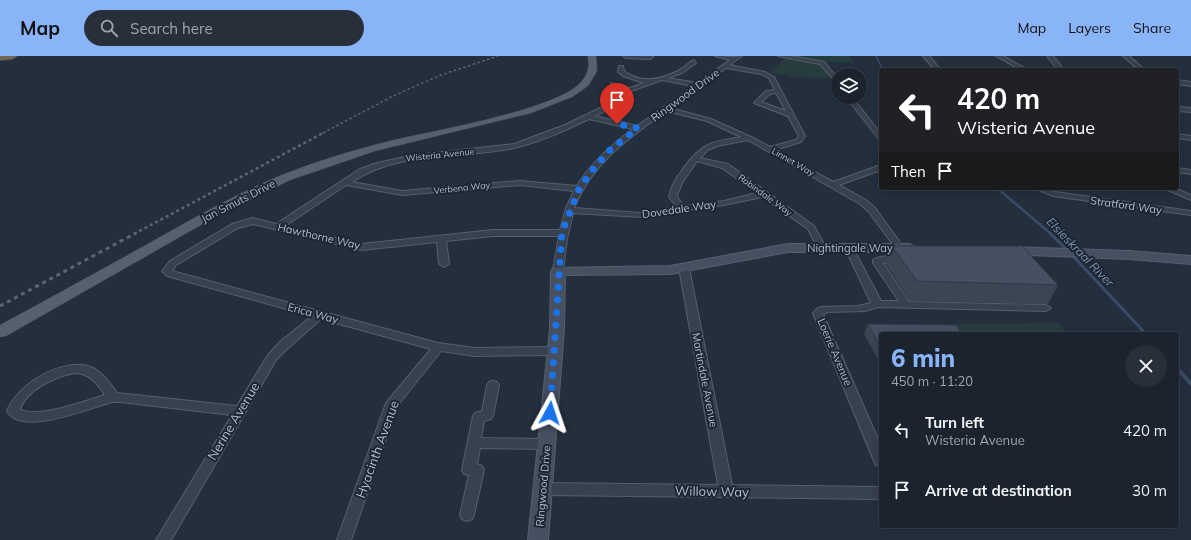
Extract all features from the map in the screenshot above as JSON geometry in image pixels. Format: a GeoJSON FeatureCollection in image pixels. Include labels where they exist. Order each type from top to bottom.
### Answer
{"type":"FeatureCollection","features":[{"type":"Feature","properties":{"kind":"highway"},"geometry":{"type":"LineString","coordinates":[[0,57],[12,56]]}},
{"type":"Feature","properties":{"kind":"main road","name":"Jan Smuts Drive"},"geometry":{"type":"LineString","coordinates":[[497,119],[548,101],[571,87],[584,71],[586,62],[584,56]]}},
{"type":"Feature","properties":{"kind":"main road","name":"Jan Smuts Drive"},"geometry":{"type":"LineString","coordinates":[[0,332],[211,214],[270,184],[350,155],[539,108],[578,89],[592,72],[594,67],[592,56]]}},
{"type":"Feature","properties":{"kind":"street"},"geometry":{"type":"LineString","coordinates":[[626,56],[652,58]]}},
{"type":"Feature","properties":{"kind":"street"},"geometry":{"type":"LineString","coordinates":[[718,56],[737,57]]}},
{"type":"Feature","properties":{"kind":"street"},"geometry":{"type":"LineString","coordinates":[[780,56],[822,63],[831,74]]}},
{"type":"Feature","properties":{"kind":"street"},"geometry":{"type":"LineString","coordinates":[[926,56],[936,68]]}},
{"type":"Feature","properties":{"kind":"street"},"geometry":{"type":"LineString","coordinates":[[999,56],[1020,68]]}},
{"type":"Feature","properties":{"kind":"street"},"geometry":{"type":"LineString","coordinates":[[1050,56],[1059,68]]}},
{"type":"Feature","properties":{"kind":"street"},"geometry":{"type":"LineString","coordinates":[[1126,56],[1140,68]]}},
{"type":"Feature","properties":{"kind":"street","name":"Ringwood Drive"},"geometry":{"type":"LineString","coordinates":[[538,540],[555,351],[558,270],[562,232],[570,210],[579,189],[604,156],[638,128],[737,57]]}},
{"type":"Feature","properties":{"kind":"street"},"geometry":{"type":"LineString","coordinates":[[618,94],[680,72],[694,62]]}},
{"type":"Feature","properties":{"kind":"street"},"geometry":{"type":"LineString","coordinates":[[725,66],[768,74],[778,91],[802,136],[802,139],[794,143],[770,149]]}},
{"type":"Feature","properties":{"kind":"street"},"geometry":{"type":"LineString","coordinates":[[621,67],[621,72],[625,75],[648,83]]}},
{"type":"Feature","properties":{"kind":"street"},"geometry":{"type":"LineString","coordinates":[[662,78],[698,85]]}},
{"type":"Feature","properties":{"kind":"street"},"geometry":{"type":"LineString","coordinates":[[1179,82],[1191,84]]}},
{"type":"Feature","properties":{"kind":"street"},"geometry":{"type":"LineString","coordinates":[[613,84],[630,90]]}},
{"type":"Feature","properties":{"kind":"street"},"geometry":{"type":"LineString","coordinates":[[778,91],[768,92],[757,103],[791,115]]}},
{"type":"Feature","properties":{"kind":"street","name":"Wisteria Avenue"},"geometry":{"type":"LineString","coordinates":[[279,226],[363,171],[398,159],[510,147],[590,117],[615,103]]}},
{"type":"Feature","properties":{"kind":"street"},"geometry":{"type":"LineString","coordinates":[[854,104],[879,135]]}},
{"type":"Feature","properties":{"kind":"street","name":"Linnet Way"},"geometry":{"type":"LineString","coordinates":[[665,109],[709,120],[749,138],[869,206],[900,248]]}},
{"type":"Feature","properties":{"kind":"street"},"geometry":{"type":"LineString","coordinates":[[1179,109],[1191,110]]}},
{"type":"Feature","properties":{"kind":"street"},"geometry":{"type":"LineString","coordinates":[[590,117],[638,128]]}},
{"type":"Feature","properties":{"kind":"street"},"geometry":{"type":"LineString","coordinates":[[1179,136],[1191,138]]}},
{"type":"Feature","properties":{"kind":"street"},"geometry":{"type":"LineString","coordinates":[[683,209],[674,199],[673,193],[686,171],[705,149],[712,146],[749,138]]}},
{"type":"Feature","properties":{"kind":"street","name":"Robindale Way"},"geometry":{"type":"LineString","coordinates":[[697,159],[725,166],[811,228],[822,248]]}},
{"type":"Feature","properties":{"kind":"street"},"geometry":{"type":"LineString","coordinates":[[832,185],[879,168]]}},
{"type":"Feature","properties":{"kind":"street"},"geometry":{"type":"LineString","coordinates":[[1179,170],[1191,172]]}},
{"type":"Feature","properties":{"kind":"street","name":"Verbena Way"},"geometry":{"type":"LineString","coordinates":[[346,183],[402,194],[520,183],[579,189]]}},
{"type":"Feature","properties":{"kind":"street","name":"Stratford Way"},"geometry":{"type":"LineString","coordinates":[[1043,190],[1054,194],[1179,212],[1191,212]]}},
{"type":"Feature","properties":{"kind":"street"},"geometry":{"type":"LineString","coordinates":[[1172,190],[1191,198]]}},
{"type":"Feature","properties":{"kind":"street","name":"Dovedale Way"},"geometry":{"type":"LineString","coordinates":[[570,210],[641,215],[683,209],[763,194]]}},
{"type":"Feature","properties":{"kind":"street","name":"Hawthorne Way"},"geometry":{"type":"LineString","coordinates":[[245,222],[260,221],[362,247],[500,232],[562,232]]}},
{"type":"Feature","properties":{"kind":"street","name":"Erica Way"},"geometry":{"type":"LineString","coordinates":[[245,222],[235,226],[173,263],[167,271],[170,274],[438,348],[475,352],[555,351]]}},
{"type":"Feature","properties":{"kind":"street"},"geometry":{"type":"LineString","coordinates":[[441,238],[444,264]]}},
{"type":"Feature","properties":{"kind":"street","name":"Nightingale Way"},"geometry":{"type":"LineString","coordinates":[[558,270],[656,271],[684,268],[788,248],[920,248]]}},
{"type":"Feature","properties":{"kind":"street"},"geometry":{"type":"LineString","coordinates":[[848,248],[876,300],[876,304],[1046,308]]}},
{"type":"Feature","properties":{"kind":"street"},"geometry":{"type":"LineString","coordinates":[[995,250],[1150,256],[1191,260]]}},
{"type":"Feature","properties":{"kind":"street"},"geometry":{"type":"LineString","coordinates":[[906,304],[878,263],[878,260],[914,260]]}},
{"type":"Feature","properties":{"kind":"street","name":"Martindale Avenue"},"geometry":{"type":"LineString","coordinates":[[684,268],[726,492]]}},
{"type":"Feature","properties":{"kind":"street","name":"Loerie Avenue"},"geometry":{"type":"LineString","coordinates":[[876,304],[872,307],[864,308],[829,308],[818,313],[879,456]]}},
{"type":"Feature","properties":{"kind":"street","name":"Nerine Avenue"},"geometry":{"type":"LineString","coordinates":[[163,540],[239,411],[277,352],[319,315]]}},
{"type":"Feature","properties":{"kind":"street","name":"Hyacinth Avenue"},"geometry":{"type":"LineString","coordinates":[[344,540],[392,403],[438,348]]}},
{"type":"Feature","properties":{"kind":"street"},"geometry":{"type":"LineString","coordinates":[[113,398],[91,372],[74,368],[58,372],[30,390],[17,399],[13,410],[16,415],[24,417],[45,415],[75,410],[113,398],[239,411]]}},
{"type":"Feature","properties":{"kind":"street"},"geometry":{"type":"LineString","coordinates":[[467,515],[477,470],[469,470],[480,416],[487,416],[493,385]]}},
{"type":"Feature","properties":{"kind":"street"},"geometry":{"type":"LineString","coordinates":[[475,443],[547,444]]}},
{"type":"Feature","properties":{"kind":"street","name":"Willow Way"},"geometry":{"type":"LineString","coordinates":[[542,489],[879,493]]}},
{"type":"Feature","properties":{"kind":"green space"},"geometry":{"type":"Polygon","coordinates":[[[788,56],[850,56],[854,63],[827,62],[788,56]]]}},
{"type":"Feature","properties":{"kind":"green space"},"geometry":{"type":"Polygon","coordinates":[[[786,58],[821,65],[831,78],[791,77],[789,75],[770,72],[786,58]]]}},
{"type":"Feature","properties":{"kind":"green space"},"geometry":{"type":"Polygon","coordinates":[[[1059,323],[1066,332],[960,332],[954,324],[1059,323]]]}},
{"type":"Feature","properties":{"kind":"building"},"geometry":{"type":"Polygon","coordinates":[[[1021,245],[1058,285],[917,281],[892,246],[1020,246],[1021,245]]]}},
{"type":"Feature","properties":{"kind":"building"},"geometry":{"type":"Polygon","coordinates":[[[868,324],[956,325],[961,332],[879,332],[879,344],[868,324]]]}},
{"type":"Feature","properties":{"kind":"waterway","name":"Elsieskraal River"},"geometry":{"type":"LineString","coordinates":[[876,56],[882,68]]}},
{"type":"Feature","properties":{"kind":"waterway","name":"Elsieskraal River"},"geometry":{"type":"LineString","coordinates":[[999,190],[1051,234]]}},
{"type":"Feature","properties":{"kind":"waterway","name":"Elsieskraal River"},"geometry":{"type":"LineString","coordinates":[[1051,234],[1068,251]]}},
{"type":"Feature","properties":{"kind":"waterway","name":"Elsieskraal River"},"geometry":{"type":"LineString","coordinates":[[1072,255],[1144,332]]}},
{"type":"Feature","properties":{"kind":"waterway","name":"Elsieskraal River"},"geometry":{"type":"LineString","coordinates":[[1179,370],[1191,384]]}},
{"type":"Feature","properties":{"kind":"railway"},"geometry":{"type":"LineString","coordinates":[[323,133],[393,96],[441,75],[498,56]]}},
{"type":"Feature","properties":{"kind":"railway"},"geometry":{"type":"LineString","coordinates":[[134,234],[325,132]]}},
{"type":"Feature","properties":{"kind":"railway"},"geometry":{"type":"LineString","coordinates":[[0,306],[136,233]]}},
{"type":"Feature","properties":{"kind":"route"},"geometry":{"type":"LineString","coordinates":[[550,413],[557,329],[558,270],[562,232],[579,189],[594,168],[610,150],[638,128],[617,124]]}}]}
